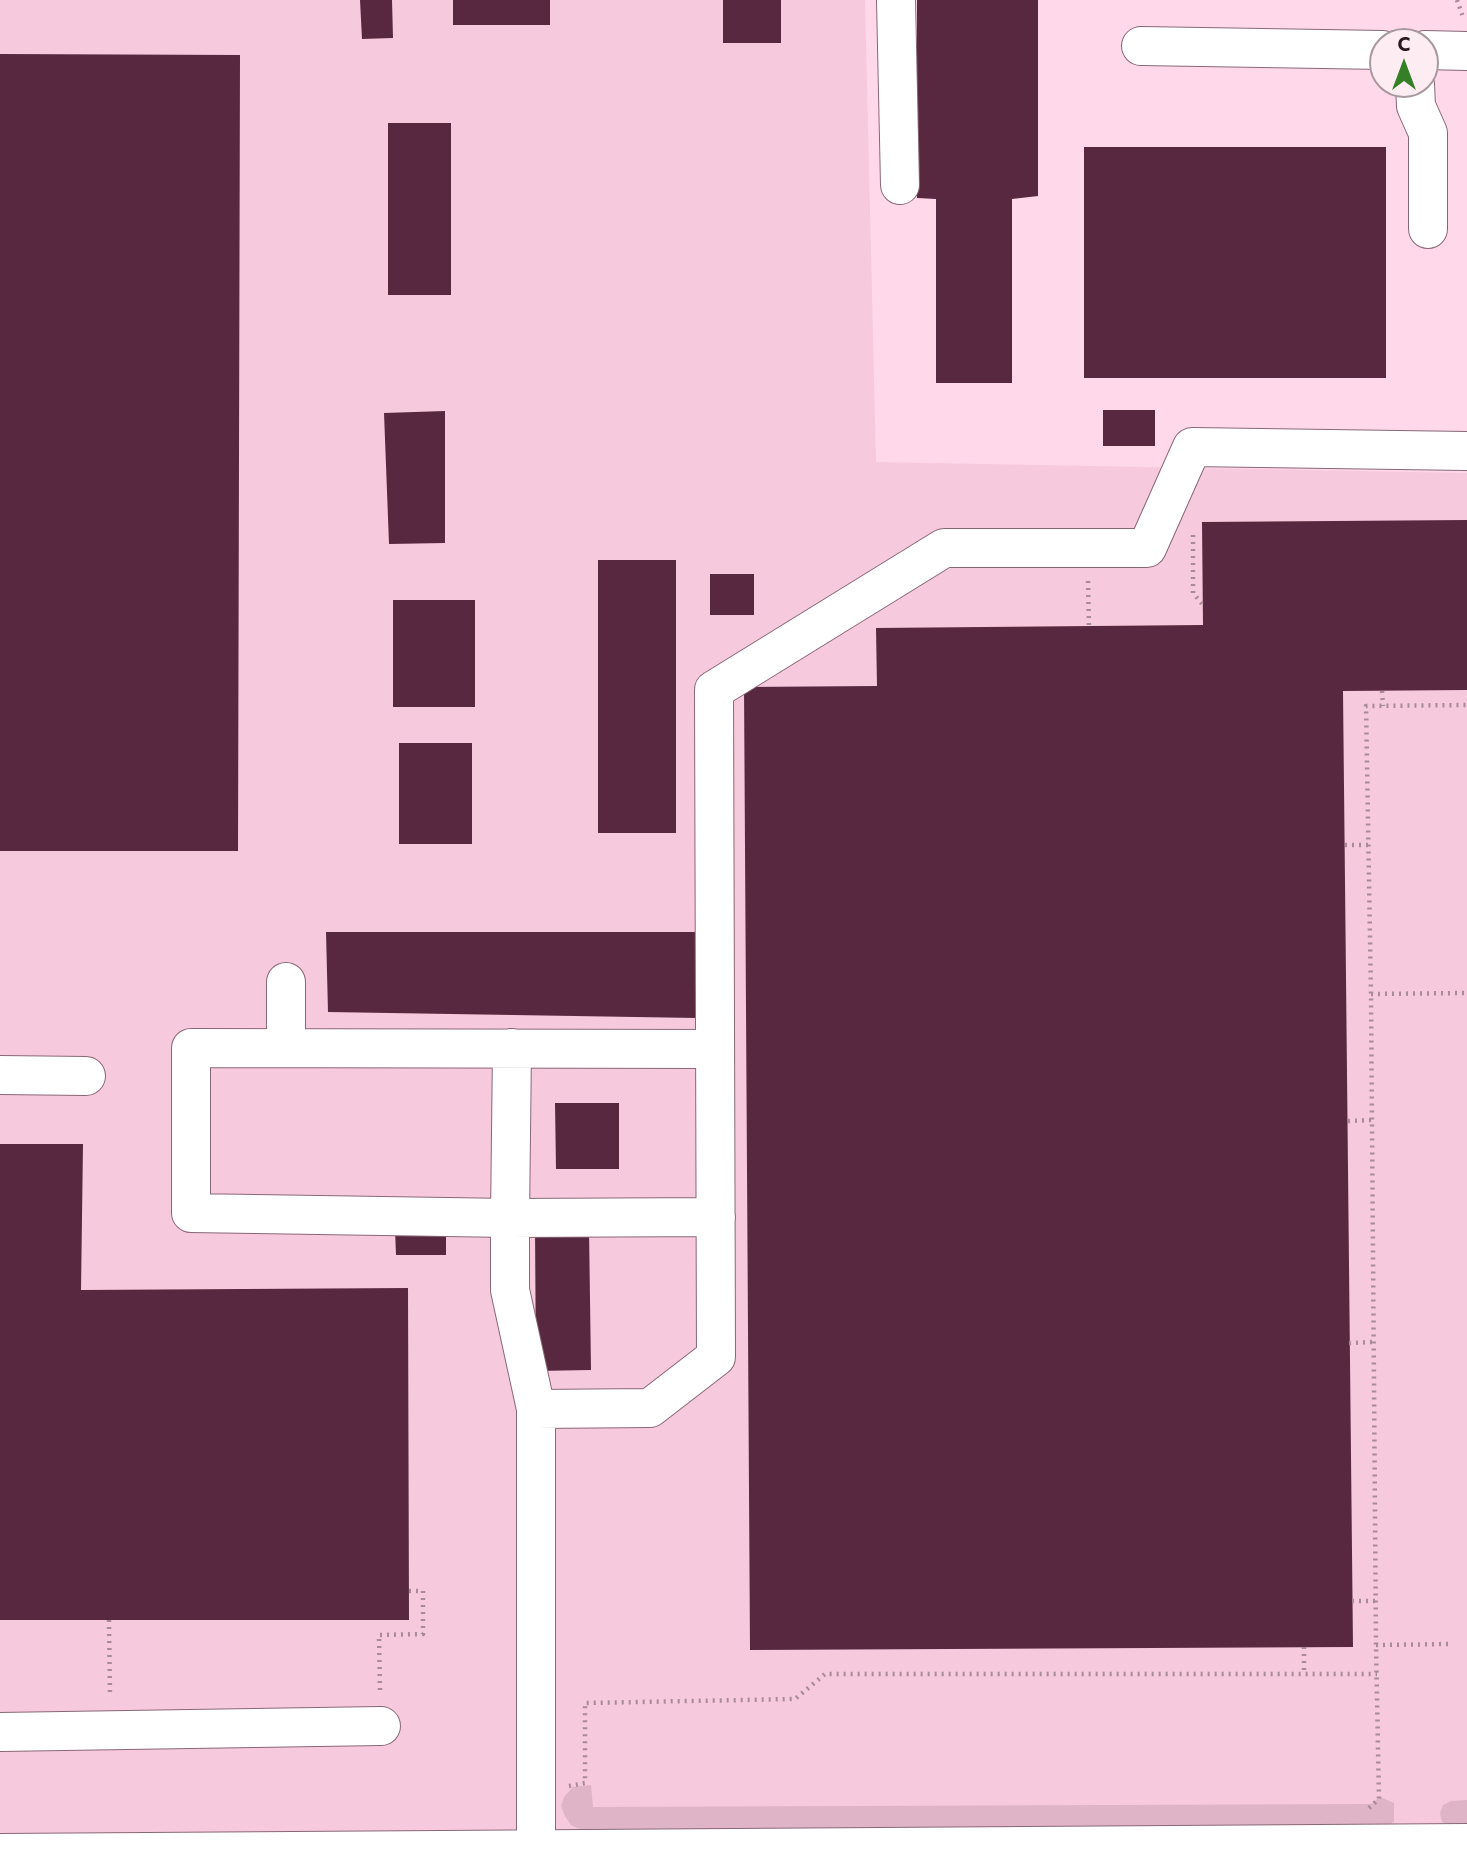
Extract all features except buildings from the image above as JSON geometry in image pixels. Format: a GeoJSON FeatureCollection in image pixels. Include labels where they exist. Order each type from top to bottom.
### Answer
{"type":"FeatureCollection","features":[{"type":"Feature","properties":{"kind":"lane"},"geometry":{"type":"LineString","coordinates":[[896,0],[900,185]]}},
{"type":"Feature","properties":{"kind":"lane"},"geometry":{"type":"LineString","coordinates":[[1141,46],[1369,50]]}},
{"type":"Feature","properties":{"kind":"lane"},"geometry":{"type":"LineString","coordinates":[[1439,50],[1467,51]]}},
{"type":"Feature","properties":{"kind":"lane"},"geometry":{"type":"LineString","coordinates":[[1416,98],[1416,106],[1428,133],[1428,229]]}},
{"type":"Feature","properties":{"kind":"lane"},"geometry":{"type":"LineString","coordinates":[[536,1409],[650,1408],[716,1357],[714,690],[944,548],[1147,548],[1192,447],[1467,451]]}},
{"type":"Feature","properties":{"kind":"lane"},"geometry":{"type":"LineString","coordinates":[[286,982],[286,1048]]}},
{"type":"Feature","properties":{"kind":"lane"},"geometry":{"type":"LineString","coordinates":[[715,1049],[191,1048],[191,1213],[510,1218],[716,1217]]}},
{"type":"Feature","properties":{"kind":"lane"},"geometry":{"type":"LineString","coordinates":[[512,1048],[510,1290],[536,1409],[536,1852]]}},
{"type":"Feature","properties":{"kind":"lane"},"geometry":{"type":"LineString","coordinates":[[0,1075],[86,1076]]}},
{"type":"Feature","properties":{"kind":"lane"},"geometry":{"type":"LineString","coordinates":[[0,1732],[381,1726]]}},
{"type":"Feature","properties":{"kind":"lane"},"geometry":{"type":"LineString","coordinates":[[0,1853],[536,1852],[1467,1843]]}},
{"type":"Feature","properties":{"kind":"path"},"geometry":{"type":"LineString","coordinates":[[1087,548],[1089,626]]}},
{"type":"Feature","properties":{"kind":"path"},"geometry":{"type":"LineString","coordinates":[[1382,691],[1382,706]]}},
{"type":"Feature","properties":{"kind":"path"},"geometry":{"type":"LineString","coordinates":[[1364,1811],[1379,1800],[1366,706],[1467,705]]}},
{"type":"Feature","properties":{"kind":"path"},"geometry":{"type":"LineString","coordinates":[[1345,845],[1368,845]]}},
{"type":"Feature","properties":{"kind":"path"},"geometry":{"type":"LineString","coordinates":[[1371,994],[1467,993]]}},
{"type":"Feature","properties":{"kind":"path"},"geometry":{"type":"LineString","coordinates":[[1348,1121],[1372,1120]]}},
{"type":"Feature","properties":{"kind":"path"},"geometry":{"type":"LineString","coordinates":[[1349,1343],[1373,1342]]}},
{"type":"Feature","properties":{"kind":"path"},"geometry":{"type":"LineString","coordinates":[[381,1726],[379,1635],[423,1634],[423,1591],[409,1591]]}},
{"type":"Feature","properties":{"kind":"path"},"geometry":{"type":"LineString","coordinates":[[1352,1601],[1375,1601]]}},
{"type":"Feature","properties":{"kind":"path"},"geometry":{"type":"LineString","coordinates":[[109,1620],[111,1731]]}},
{"type":"Feature","properties":{"kind":"path"},"geometry":{"type":"LineString","coordinates":[[1376,1645],[1448,1644]]}},
{"type":"Feature","properties":{"kind":"path"},"geometry":{"type":"LineString","coordinates":[[1304,1647],[1304,1674]]}},
{"type":"Feature","properties":{"kind":"path"},"geometry":{"type":"LineString","coordinates":[[565,1791],[570,1784],[585,1783],[585,1703],[795,1699],[825,1674],[1377,1674]]}},
{"type":"Feature","properties":{"kind":"shaded area"},"geometry":{"type":"Polygon","coordinates":[[[0,0],[865,0],[876,462],[1467,473],[1467,1855],[0,1855],[0,0]]]}},
{"type":"Feature","properties":{"kind":"shaded area"},"geometry":{"type":"Polygon","coordinates":[[[591,1785],[593,1807],[1371,1804],[1380,1797],[1394,1803],[1394,1821],[1389,1827],[1376,1828],[581,1830],[571,1825],[561,1806],[564,1797],[573,1787],[591,1785]]]}},
{"type":"Feature","properties":{"kind":"shaded area"},"geometry":{"type":"Polygon","coordinates":[[[1467,1800],[1467,1826],[1451,1826],[1442,1822],[1440,1813],[1443,1805],[1451,1801],[1467,1800]]]}}]}
